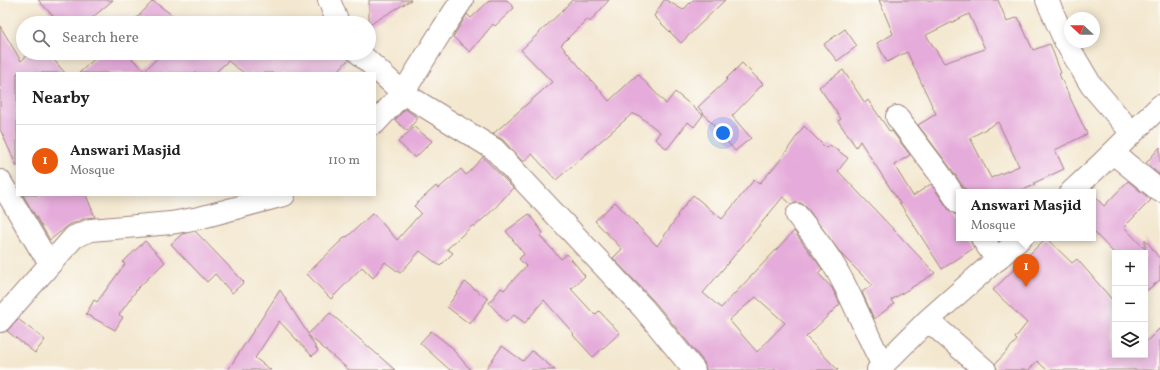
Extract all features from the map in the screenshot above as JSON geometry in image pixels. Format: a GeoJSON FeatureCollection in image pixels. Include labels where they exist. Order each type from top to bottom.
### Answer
{"type":"FeatureCollection","features":[{"type":"Feature","properties":{"kind":"street"},"geometry":{"type":"LineString","coordinates":[[329,0],[335,16]]}},
{"type":"Feature","properties":{"kind":"street"},"geometry":{"type":"LineString","coordinates":[[376,121],[403,92],[462,0]]}},
{"type":"Feature","properties":{"kind":"street"},"geometry":{"type":"LineString","coordinates":[[1046,0],[1065,41],[1092,85],[1132,134]]}},
{"type":"Feature","properties":{"kind":"street"},"geometry":{"type":"LineString","coordinates":[[367,60],[403,92],[494,149],[644,309],[694,370]]}},
{"type":"Feature","properties":{"kind":"street"},"geometry":{"type":"LineString","coordinates":[[1074,189],[1160,106]]}},
{"type":"Feature","properties":{"kind":"street"},"geometry":{"type":"LineString","coordinates":[[897,117],[956,198]]}},
{"type":"Feature","properties":{"kind":"street"},"geometry":{"type":"LineString","coordinates":[[1113,153],[1160,190]]}},
{"type":"Feature","properties":{"kind":"street"},"geometry":{"type":"LineString","coordinates":[[0,181],[41,250],[52,262]]}},
{"type":"Feature","properties":{"kind":"street"},"geometry":{"type":"LineString","coordinates":[[0,322],[74,237],[91,230],[171,223],[199,218],[280,196]]}},
{"type":"Feature","properties":{"kind":"street"},"geometry":{"type":"LineString","coordinates":[[797,215],[820,244],[842,279],[873,347],[880,368],[928,320],[1018,241]]}},
{"type":"Feature","properties":{"kind":"street"},"geometry":{"type":"LineString","coordinates":[[984,241],[996,260]]}},
{"type":"Feature","properties":{"kind":"street"},"geometry":{"type":"LineString","coordinates":[[928,320],[985,370]]}},
{"type":"Feature","properties":{"kind":"building"},"geometry":{"type":"Polygon","coordinates":[[[38,0],[113,0],[94,16],[53,16],[38,0]]]}},
{"type":"Feature","properties":{"kind":"building"},"geometry":{"type":"Polygon","coordinates":[[[369,0],[411,0],[376,21],[376,16],[369,16],[369,0]]]}},
{"type":"Feature","properties":{"kind":"building"},"geometry":{"type":"Polygon","coordinates":[[[490,0],[507,0],[514,8],[495,26],[493,24],[470,52],[453,37],[467,14],[471,18],[490,0]]]}},
{"type":"Feature","properties":{"kind":"building"},"geometry":{"type":"Polygon","coordinates":[[[572,0],[609,0],[590,22],[587,19],[561,45],[609,101],[638,74],[666,104],[675,92],[703,115],[694,127],[688,122],[667,149],[655,139],[660,132],[638,115],[636,116],[633,113],[556,180],[532,154],[523,162],[503,140],[493,134],[552,82],[521,50],[572,0]]]}},
{"type":"Feature","properties":{"kind":"building"},"geometry":{"type":"Polygon","coordinates":[[[664,0],[683,10],[693,0],[725,0],[681,43],[654,16],[664,0]]]}},
{"type":"Feature","properties":{"kind":"building"},"geometry":{"type":"Polygon","coordinates":[[[879,0],[998,0],[1007,22],[1018,17],[1033,50],[1050,44],[1061,73],[1059,74],[1087,134],[1055,150],[1064,169],[1034,183],[1035,185],[1025,189],[965,189],[918,125],[936,114],[907,52],[887,62],[877,43],[893,34],[879,0]],[[969,14],[926,35],[944,63],[985,49],[969,14]],[[998,122],[970,138],[991,178],[1019,166],[998,122]]]}},
{"type":"Feature","properties":{"kind":"building"},"geometry":{"type":"Polygon","coordinates":[[[153,1],[173,16],[139,16],[153,1]]]}},
{"type":"Feature","properties":{"kind":"building"},"geometry":{"type":"Polygon","coordinates":[[[0,26],[16,53],[16,60],[54,60],[64,72],[16,72],[16,165],[0,129],[0,26]]]}},
{"type":"Feature","properties":{"kind":"building"},"geometry":{"type":"Polygon","coordinates":[[[845,29],[857,46],[837,61],[824,44],[845,29]]]}},
{"type":"Feature","properties":{"kind":"building"},"geometry":{"type":"Polygon","coordinates":[[[93,60],[133,60],[145,70],[156,60],[348,60],[337,72],[243,72],[228,61],[216,72],[80,72],[93,60]]]}},
{"type":"Feature","properties":{"kind":"building"},"geometry":{"type":"Polygon","coordinates":[[[742,63],[763,84],[732,116],[751,138],[735,151],[698,107],[727,80],[726,79],[742,63]]]}},
{"type":"Feature","properties":{"kind":"building"},"geometry":{"type":"Polygon","coordinates":[[[843,70],[865,103],[868,100],[890,132],[892,131],[910,155],[894,165],[913,196],[931,184],[949,210],[956,215],[956,241],[971,241],[974,248],[942,269],[860,141],[856,147],[838,121],[841,119],[819,87],[843,70]]]}},
{"type":"Feature","properties":{"kind":"building"},"geometry":{"type":"Polygon","coordinates":[[[405,109],[418,118],[407,131],[395,120],[405,109]]]}},
{"type":"Feature","properties":{"kind":"building"},"geometry":{"type":"Polygon","coordinates":[[[804,126],[826,148],[830,145],[848,158],[838,171],[935,273],[891,300],[894,304],[874,319],[862,292],[872,285],[842,255],[806,207],[801,203],[791,204],[783,197],[703,293],[721,308],[794,231],[822,269],[818,273],[832,288],[840,304],[806,337],[838,370],[706,370],[704,362],[654,301],[613,258],[622,249],[595,221],[615,202],[657,246],[678,216],[677,215],[693,195],[722,219],[754,180],[759,184],[778,163],[804,126]],[[756,297],[729,320],[757,352],[785,323],[756,297]]]}},
{"type":"Feature","properties":{"kind":"building"},"geometry":{"type":"Polygon","coordinates":[[[414,127],[432,141],[415,158],[398,142],[414,127]]]}},
{"type":"Feature","properties":{"kind":"building"},"geometry":{"type":"Polygon","coordinates":[[[1160,147],[1160,175],[1146,163],[1160,147]]]}},
{"type":"Feature","properties":{"kind":"building"},"geometry":{"type":"Polygon","coordinates":[[[483,157],[513,188],[493,210],[474,227],[473,225],[447,249],[453,253],[440,266],[420,251],[400,273],[385,262],[373,278],[362,267],[331,299],[307,274],[346,236],[347,237],[373,213],[397,240],[421,213],[414,206],[436,186],[438,189],[461,169],[466,175],[483,157]]]}},
{"type":"Feature","properties":{"kind":"building"},"geometry":{"type":"Polygon","coordinates":[[[1128,181],[1151,200],[1124,227],[1145,249],[1145,239],[1160,259],[1160,280],[1148,290],[1148,250],[1112,251],[1096,234],[1096,198],[1104,206],[1128,181]]]}},
{"type":"Feature","properties":{"kind":"building"},"geometry":{"type":"Polygon","coordinates":[[[24,196],[86,196],[95,217],[86,218],[69,225],[50,240],[24,196]]]}},
{"type":"Feature","properties":{"kind":"building"},"geometry":{"type":"Polygon","coordinates":[[[529,214],[543,233],[540,236],[561,259],[567,254],[585,276],[571,289],[595,315],[599,311],[620,333],[593,357],[544,300],[525,323],[514,315],[506,322],[489,303],[501,288],[504,290],[526,266],[519,259],[524,254],[506,231],[529,214]]]}},
{"type":"Feature","properties":{"kind":"building"},"geometry":{"type":"Polygon","coordinates":[[[195,231],[244,282],[232,293],[215,274],[207,282],[171,244],[182,234],[195,231]]]}},
{"type":"Feature","properties":{"kind":"building"},"geometry":{"type":"Polygon","coordinates":[[[145,241],[165,262],[138,288],[119,315],[123,317],[115,330],[86,314],[94,300],[97,302],[125,264],[123,262],[145,241]]]}},
{"type":"Feature","properties":{"kind":"building"},"geometry":{"type":"Polygon","coordinates":[[[1043,241],[1049,241],[1072,263],[1077,259],[1112,300],[1112,358],[1148,358],[1148,340],[1160,328],[1160,370],[1047,370],[1037,361],[1029,370],[997,370],[995,364],[1017,340],[1015,338],[1027,323],[993,290],[1043,241]]]}},
{"type":"Feature","properties":{"kind":"building"},"geometry":{"type":"Polygon","coordinates":[[[465,282],[488,299],[470,324],[447,307],[465,282]]]}},
{"type":"Feature","properties":{"kind":"building"},"geometry":{"type":"Polygon","coordinates":[[[280,290],[308,334],[330,313],[395,370],[349,370],[308,335],[318,351],[312,356],[279,321],[255,358],[271,370],[228,370],[280,290]]]}},
{"type":"Feature","properties":{"kind":"building"},"geometry":{"type":"Polygon","coordinates":[[[18,319],[45,340],[35,353],[7,331],[18,319]]]}},
{"type":"Feature","properties":{"kind":"building"},"geometry":{"type":"Polygon","coordinates":[[[431,331],[454,349],[453,350],[471,370],[450,370],[420,343],[431,331]]]}},
{"type":"Feature","properties":{"kind":"building"},"geometry":{"type":"Polygon","coordinates":[[[502,346],[523,361],[532,351],[555,370],[485,370],[502,346]]]}},
{"type":"Feature","properties":{"kind":"place","name":"Answari Masjid"},"geometry":{"type":"Point","coordinates":[1026,287]}}]}
